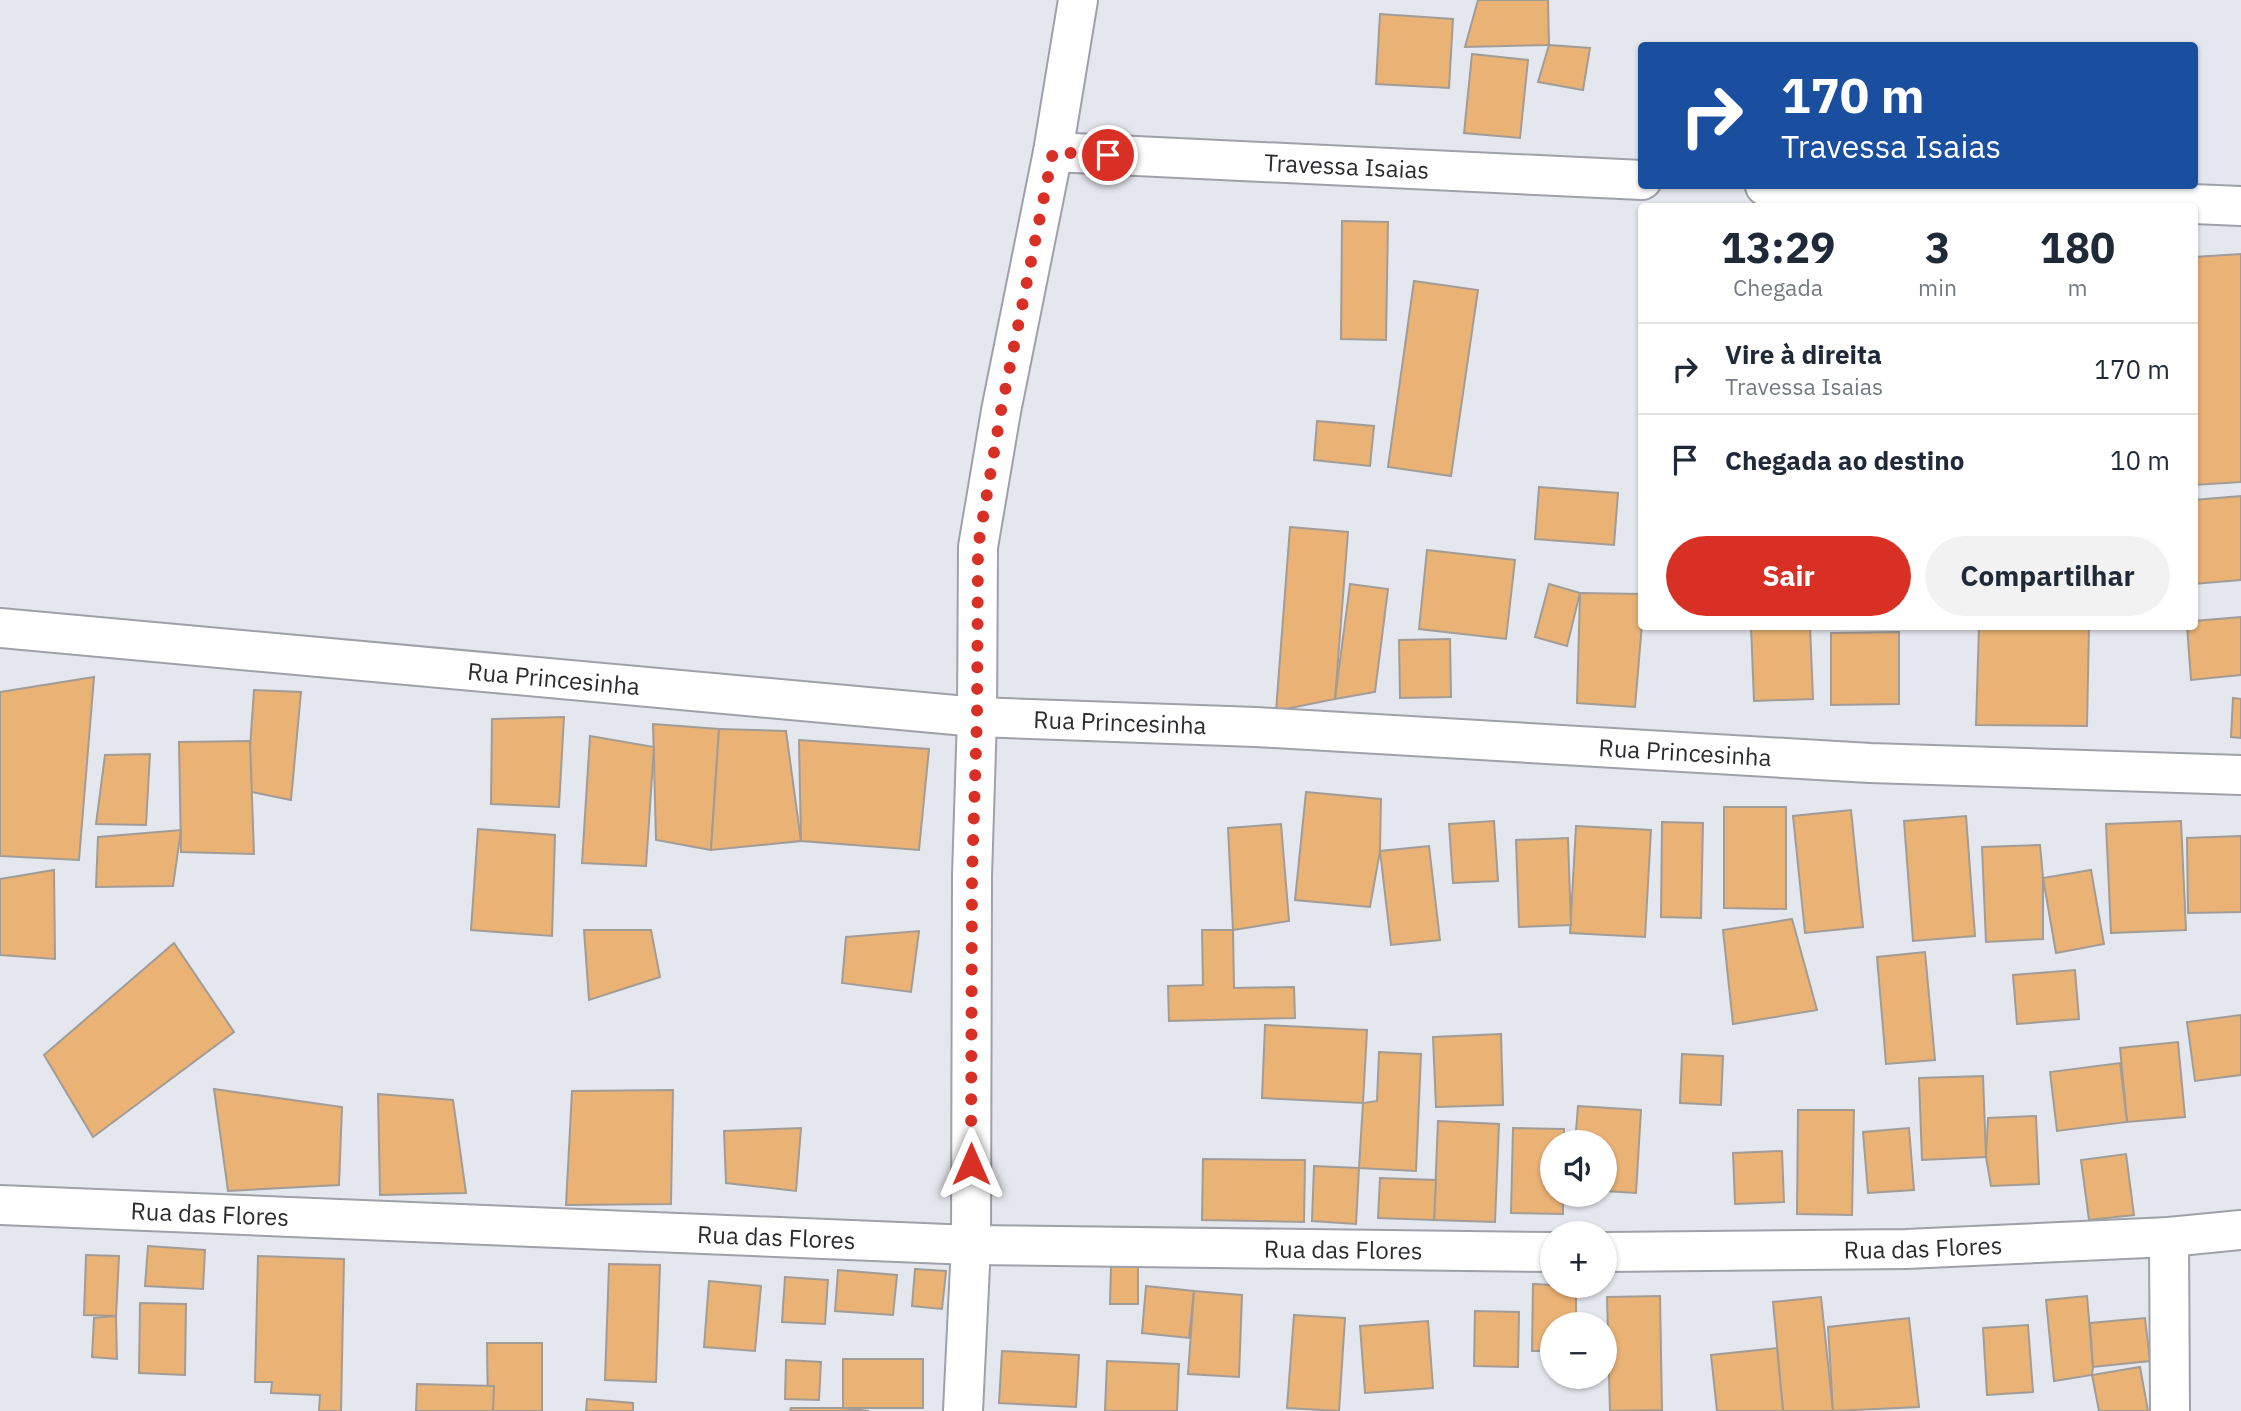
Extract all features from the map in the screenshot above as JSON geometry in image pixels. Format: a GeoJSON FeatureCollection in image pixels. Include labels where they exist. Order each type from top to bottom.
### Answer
{"type":"FeatureCollection","features":[{"type":"Feature","properties":{"kind":"street"},"geometry":{"type":"LineString","coordinates":[[963,1411],[971,1245],[972,876],[978,547],[1001,411],[1053,152],[1078,0]]}},
{"type":"Feature","properties":{"kind":"street","name":"Travessa Isaias"},"geometry":{"type":"LineString","coordinates":[[1053,152],[1638,180]]}},
{"type":"Feature","properties":{"kind":"street"},"geometry":{"type":"LineString","coordinates":[[1836,189],[2170,203]]}},
{"type":"Feature","properties":{"kind":"street"},"geometry":{"type":"LineString","coordinates":[[2198,204],[2241,206]]}},
{"type":"Feature","properties":{"kind":"street","name":"Rua Princesinha"},"geometry":{"type":"LineString","coordinates":[[0,628],[977,717],[1256,727],[1870,763],[2241,775]]}},
{"type":"Feature","properties":{"kind":"street","name":"Rua das Flores"},"geometry":{"type":"LineString","coordinates":[[0,1205],[971,1245],[1540,1252]]}},
{"type":"Feature","properties":{"kind":"street","name":"Rua das Flores"},"geometry":{"type":"LineString","coordinates":[[1617,1252],[1906,1249],[2169,1237],[2241,1230]]}},
{"type":"Feature","properties":{"kind":"street"},"geometry":{"type":"LineString","coordinates":[[2169,1237],[2170,1411]]}},
{"type":"Feature","properties":{"kind":"building"},"geometry":{"type":"Polygon","coordinates":[[[1478,0],[1548,0],[1549,45],[1465,47],[1478,0]]]}},
{"type":"Feature","properties":{"kind":"building"},"geometry":{"type":"Polygon","coordinates":[[[1380,14],[1453,19],[1449,88],[1376,84],[1380,14]]]}},
{"type":"Feature","properties":{"kind":"building"},"geometry":{"type":"Polygon","coordinates":[[[1549,45],[1590,48],[1583,90],[1538,82],[1549,45]]]}},
{"type":"Feature","properties":{"kind":"building"},"geometry":{"type":"Polygon","coordinates":[[[1472,54],[1528,60],[1520,138],[1464,133],[1472,54]]]}},
{"type":"Feature","properties":{"kind":"building"},"geometry":{"type":"Polygon","coordinates":[[[1342,221],[1388,222],[1386,340],[1341,339],[1342,221]]]}},
{"type":"Feature","properties":{"kind":"building"},"geometry":{"type":"Polygon","coordinates":[[[2241,254],[2241,482],[2198,485],[2198,257],[2241,254]]]}},
{"type":"Feature","properties":{"kind":"building"},"geometry":{"type":"Polygon","coordinates":[[[1414,281],[1478,290],[1451,476],[1388,467],[1414,281]]]}},
{"type":"Feature","properties":{"kind":"building"},"geometry":{"type":"Polygon","coordinates":[[[1317,421],[1374,426],[1370,466],[1314,460],[1317,421]]]}},
{"type":"Feature","properties":{"kind":"building"},"geometry":{"type":"Polygon","coordinates":[[[1539,487],[1618,493],[1614,545],[1535,539],[1539,487]]]}},
{"type":"Feature","properties":{"kind":"building"},"geometry":{"type":"Polygon","coordinates":[[[2241,496],[2241,580],[2198,584],[2198,500],[2241,496]]]}},
{"type":"Feature","properties":{"kind":"building"},"geometry":{"type":"Polygon","coordinates":[[[1290,527],[1348,532],[1335,699],[1276,711],[1290,527]]]}},
{"type":"Feature","properties":{"kind":"building"},"geometry":{"type":"Polygon","coordinates":[[[1427,550],[1515,560],[1506,639],[1419,629],[1427,550]]]}},
{"type":"Feature","properties":{"kind":"building"},"geometry":{"type":"Polygon","coordinates":[[[1350,584],[1388,589],[1375,692],[1335,699],[1350,584]]]}},
{"type":"Feature","properties":{"kind":"building"},"geometry":{"type":"Polygon","coordinates":[[[1549,584],[1580,593],[1567,646],[1535,637],[1549,584]]]}},
{"type":"Feature","properties":{"kind":"building"},"geometry":{"type":"Polygon","coordinates":[[[1580,593],[1638,594],[1638,630],[1641,630],[1635,707],[1577,703],[1580,593]]]}},
{"type":"Feature","properties":{"kind":"building"},"geometry":{"type":"Polygon","coordinates":[[[2241,617],[2241,675],[2191,680],[2187,630],[2198,630],[2198,621],[2241,617]]]}},
{"type":"Feature","properties":{"kind":"building"},"geometry":{"type":"Polygon","coordinates":[[[1751,630],[1810,630],[1813,699],[1754,701],[1751,630]]]}},
{"type":"Feature","properties":{"kind":"building"},"geometry":{"type":"Polygon","coordinates":[[[1979,630],[2089,630],[2087,726],[1976,725],[1979,630]]]}},
{"type":"Feature","properties":{"kind":"building"},"geometry":{"type":"Polygon","coordinates":[[[1899,632],[1899,704],[1831,705],[1831,633],[1899,632]]]}},
{"type":"Feature","properties":{"kind":"building"},"geometry":{"type":"Polygon","coordinates":[[[1450,639],[1451,697],[1400,698],[1399,640],[1450,639]]]}},
{"type":"Feature","properties":{"kind":"building"},"geometry":{"type":"Polygon","coordinates":[[[94,677],[79,860],[0,856],[0,692],[94,677]]]}},
{"type":"Feature","properties":{"kind":"building"},"geometry":{"type":"Polygon","coordinates":[[[254,690],[301,692],[291,800],[247,791],[254,690]]]}},
{"type":"Feature","properties":{"kind":"building"},"geometry":{"type":"Polygon","coordinates":[[[2233,698],[2241,699],[2241,738],[2231,737],[2233,698]]]}},
{"type":"Feature","properties":{"kind":"building"},"geometry":{"type":"Polygon","coordinates":[[[564,717],[559,807],[491,804],[492,719],[564,717]]]}},
{"type":"Feature","properties":{"kind":"building"},"geometry":{"type":"Polygon","coordinates":[[[653,724],[719,729],[711,850],[656,840],[653,724]]]}},
{"type":"Feature","properties":{"kind":"building"},"geometry":{"type":"Polygon","coordinates":[[[719,729],[786,731],[801,841],[711,850],[719,729]]]}},
{"type":"Feature","properties":{"kind":"building"},"geometry":{"type":"Polygon","coordinates":[[[590,736],[654,747],[646,866],[582,863],[590,736]]]}},
{"type":"Feature","properties":{"kind":"building"},"geometry":{"type":"Polygon","coordinates":[[[799,740],[929,749],[919,850],[801,841],[799,740]]]}},
{"type":"Feature","properties":{"kind":"building"},"geometry":{"type":"Polygon","coordinates":[[[250,741],[254,854],[181,852],[179,742],[250,741]]]}},
{"type":"Feature","properties":{"kind":"building"},"geometry":{"type":"Polygon","coordinates":[[[150,754],[146,825],[96,824],[105,755],[150,754]]]}},
{"type":"Feature","properties":{"kind":"building"},"geometry":{"type":"Polygon","coordinates":[[[1306,792],[1381,799],[1380,851],[1370,907],[1295,900],[1306,792]]]}},
{"type":"Feature","properties":{"kind":"building"},"geometry":{"type":"Polygon","coordinates":[[[1724,807],[1786,807],[1786,909],[1724,908],[1724,807]]]}},
{"type":"Feature","properties":{"kind":"building"},"geometry":{"type":"Polygon","coordinates":[[[1851,810],[1863,927],[1805,933],[1793,816],[1851,810]]]}},
{"type":"Feature","properties":{"kind":"building"},"geometry":{"type":"Polygon","coordinates":[[[1966,816],[1975,936],[1913,941],[1904,821],[1966,816]]]}},
{"type":"Feature","properties":{"kind":"building"},"geometry":{"type":"Polygon","coordinates":[[[1494,821],[1498,881],[1453,883],[1449,824],[1494,821]]]}},
{"type":"Feature","properties":{"kind":"building"},"geometry":{"type":"Polygon","coordinates":[[[2181,821],[2186,930],[2111,933],[2106,824],[2181,821]]]}},
{"type":"Feature","properties":{"kind":"building"},"geometry":{"type":"Polygon","coordinates":[[[1662,822],[1703,823],[1701,918],[1661,917],[1662,822]]]}},
{"type":"Feature","properties":{"kind":"building"},"geometry":{"type":"Polygon","coordinates":[[[1281,824],[1289,921],[1233,930],[1228,828],[1281,824]]]}},
{"type":"Feature","properties":{"kind":"building"},"geometry":{"type":"Polygon","coordinates":[[[1576,826],[1651,830],[1645,937],[1570,933],[1576,826]]]}},
{"type":"Feature","properties":{"kind":"building"},"geometry":{"type":"Polygon","coordinates":[[[478,829],[555,835],[552,936],[471,930],[478,829]]]}},
{"type":"Feature","properties":{"kind":"building"},"geometry":{"type":"Polygon","coordinates":[[[181,830],[173,886],[96,887],[98,837],[181,830]]]}},
{"type":"Feature","properties":{"kind":"building"},"geometry":{"type":"Polygon","coordinates":[[[2241,836],[2241,912],[2188,913],[2187,838],[2241,836]]]}},
{"type":"Feature","properties":{"kind":"building"},"geometry":{"type":"Polygon","coordinates":[[[1568,838],[1571,925],[1519,927],[1516,840],[1568,838]]]}},
{"type":"Feature","properties":{"kind":"building"},"geometry":{"type":"Polygon","coordinates":[[[2040,845],[2043,939],[1986,942],[1982,847],[2040,845]]]}},
{"type":"Feature","properties":{"kind":"building"},"geometry":{"type":"Polygon","coordinates":[[[1429,846],[1440,940],[1391,945],[1380,851],[1429,846]]]}},
{"type":"Feature","properties":{"kind":"building"},"geometry":{"type":"Polygon","coordinates":[[[54,870],[55,959],[0,955],[0,879],[54,870]]]}},
{"type":"Feature","properties":{"kind":"building"},"geometry":{"type":"Polygon","coordinates":[[[2091,870],[2104,944],[2056,953],[2043,878],[2091,870]]]}},
{"type":"Feature","properties":{"kind":"building"},"geometry":{"type":"Polygon","coordinates":[[[1792,919],[1817,1010],[1733,1024],[1723,930],[1792,919]]]}},
{"type":"Feature","properties":{"kind":"building"},"geometry":{"type":"Polygon","coordinates":[[[584,930],[651,930],[660,977],[589,1000],[584,930]]]}},
{"type":"Feature","properties":{"kind":"building"},"geometry":{"type":"Polygon","coordinates":[[[1202,930],[1233,930],[1234,988],[1294,987],[1295,1018],[1169,1021],[1168,986],[1203,985],[1202,930]]]}},
{"type":"Feature","properties":{"kind":"building"},"geometry":{"type":"Polygon","coordinates":[[[919,931],[911,992],[842,983],[846,937],[919,931]]]}},
{"type":"Feature","properties":{"kind":"building"},"geometry":{"type":"Polygon","coordinates":[[[174,943],[234,1032],[93,1137],[44,1055],[174,943]]]}},
{"type":"Feature","properties":{"kind":"building"},"geometry":{"type":"Polygon","coordinates":[[[1925,952],[1935,1060],[1886,1064],[1877,957],[1925,952]]]}},
{"type":"Feature","properties":{"kind":"building"},"geometry":{"type":"Polygon","coordinates":[[[2075,970],[2079,1019],[2017,1024],[2013,975],[2075,970]]]}},
{"type":"Feature","properties":{"kind":"building"},"geometry":{"type":"Polygon","coordinates":[[[2241,1015],[2241,1075],[2195,1081],[2187,1022],[2241,1015]]]}},
{"type":"Feature","properties":{"kind":"building"},"geometry":{"type":"Polygon","coordinates":[[[1265,1025],[1367,1030],[1363,1103],[1262,1098],[1265,1025]]]}},
{"type":"Feature","properties":{"kind":"building"},"geometry":{"type":"Polygon","coordinates":[[[1501,1034],[1503,1105],[1436,1107],[1433,1037],[1501,1034]]]}},
{"type":"Feature","properties":{"kind":"building"},"geometry":{"type":"Polygon","coordinates":[[[2178,1042],[2185,1117],[2127,1122],[2120,1048],[2178,1042]]]}},
{"type":"Feature","properties":{"kind":"building"},"geometry":{"type":"Polygon","coordinates":[[[1379,1052],[1421,1054],[1416,1171],[1359,1168],[1363,1103],[1377,1101],[1379,1052]]]}},
{"type":"Feature","properties":{"kind":"building"},"geometry":{"type":"Polygon","coordinates":[[[1682,1054],[1723,1056],[1721,1105],[1680,1103],[1682,1054]]]}},
{"type":"Feature","properties":{"kind":"building"},"geometry":{"type":"Polygon","coordinates":[[[2120,1063],[2127,1122],[2057,1131],[2050,1072],[2120,1063]]]}},
{"type":"Feature","properties":{"kind":"building"},"geometry":{"type":"Polygon","coordinates":[[[1983,1076],[1986,1157],[1922,1160],[1919,1078],[1983,1076]]]}},
{"type":"Feature","properties":{"kind":"building"},"geometry":{"type":"Polygon","coordinates":[[[214,1089],[342,1107],[339,1185],[228,1191],[214,1089]]]}},
{"type":"Feature","properties":{"kind":"building"},"geometry":{"type":"Polygon","coordinates":[[[673,1090],[671,1204],[566,1205],[572,1091],[673,1090]]]}},
{"type":"Feature","properties":{"kind":"building"},"geometry":{"type":"Polygon","coordinates":[[[378,1094],[453,1100],[466,1193],[380,1195],[378,1094]]]}},
{"type":"Feature","properties":{"kind":"building"},"geometry":{"type":"Polygon","coordinates":[[[1578,1106],[1641,1110],[1636,1193],[1617,1192],[1617,1130],[1576,1130],[1578,1106]]]}},
{"type":"Feature","properties":{"kind":"building"},"geometry":{"type":"Polygon","coordinates":[[[1798,1110],[1854,1110],[1852,1215],[1797,1214],[1798,1110]]]}},
{"type":"Feature","properties":{"kind":"building"},"geometry":{"type":"Polygon","coordinates":[[[2036,1116],[2039,1184],[1991,1186],[1986,1157],[1988,1118],[2036,1116]]]}},
{"type":"Feature","properties":{"kind":"building"},"geometry":{"type":"Polygon","coordinates":[[[1438,1121],[1499,1124],[1495,1222],[1434,1220],[1438,1121]]]}},
{"type":"Feature","properties":{"kind":"building"},"geometry":{"type":"Polygon","coordinates":[[[801,1128],[796,1191],[726,1183],[724,1131],[801,1128]]]}},
{"type":"Feature","properties":{"kind":"building"},"geometry":{"type":"Polygon","coordinates":[[[1513,1128],[1564,1129],[1540,1130],[1540,1207],[1563,1207],[1563,1214],[1511,1213],[1513,1128]]]}},
{"type":"Feature","properties":{"kind":"building"},"geometry":{"type":"Polygon","coordinates":[[[1909,1128],[1914,1190],[1868,1193],[1863,1132],[1909,1128]]]}},
{"type":"Feature","properties":{"kind":"building"},"geometry":{"type":"Polygon","coordinates":[[[1782,1151],[1784,1202],[1735,1204],[1733,1153],[1782,1151]]]}},
{"type":"Feature","properties":{"kind":"building"},"geometry":{"type":"Polygon","coordinates":[[[2126,1154],[2134,1215],[2089,1220],[2081,1160],[2126,1154]]]}},
{"type":"Feature","properties":{"kind":"building"},"geometry":{"type":"Polygon","coordinates":[[[1203,1159],[1305,1160],[1304,1222],[1202,1220],[1203,1159]]]}},
{"type":"Feature","properties":{"kind":"building"},"geometry":{"type":"Polygon","coordinates":[[[1314,1166],[1359,1168],[1356,1224],[1312,1221],[1314,1166]]]}},
{"type":"Feature","properties":{"kind":"building"},"geometry":{"type":"Polygon","coordinates":[[[1380,1178],[1436,1180],[1434,1220],[1378,1218],[1380,1178]]]}},
{"type":"Feature","properties":{"kind":"building"},"geometry":{"type":"Polygon","coordinates":[[[148,1246],[205,1250],[203,1289],[145,1286],[148,1246]]]}},
{"type":"Feature","properties":{"kind":"building"},"geometry":{"type":"Polygon","coordinates":[[[86,1255],[119,1256],[116,1316],[84,1315],[86,1255]]]}},
{"type":"Feature","properties":{"kind":"building"},"geometry":{"type":"Polygon","coordinates":[[[258,1256],[344,1259],[341,1411],[319,1411],[320,1395],[271,1393],[272,1382],[255,1382],[258,1256]]]}},
{"type":"Feature","properties":{"kind":"building"},"geometry":{"type":"Polygon","coordinates":[[[609,1264],[660,1265],[656,1382],[605,1380],[609,1264]]]}},
{"type":"Feature","properties":{"kind":"building"},"geometry":{"type":"Polygon","coordinates":[[[1111,1265],[1138,1265],[1138,1304],[1110,1304],[1111,1265]]]}},
{"type":"Feature","properties":{"kind":"building"},"geometry":{"type":"Polygon","coordinates":[[[915,1269],[946,1271],[942,1309],[912,1306],[915,1269]]]}},
{"type":"Feature","properties":{"kind":"building"},"geometry":{"type":"Polygon","coordinates":[[[838,1270],[897,1275],[893,1315],[835,1311],[838,1270]]]}},
{"type":"Feature","properties":{"kind":"building"},"geometry":{"type":"Polygon","coordinates":[[[785,1277],[828,1280],[825,1324],[782,1322],[785,1277]]]}},
{"type":"Feature","properties":{"kind":"building"},"geometry":{"type":"Polygon","coordinates":[[[709,1281],[761,1286],[755,1351],[704,1347],[709,1281]]]}},
{"type":"Feature","properties":{"kind":"building"},"geometry":{"type":"Polygon","coordinates":[[[1533,1284],[1540,1284],[1540,1298],[1576,1298],[1576,1312],[1540,1312],[1540,1351],[1532,1351],[1533,1284]]]}},
{"type":"Feature","properties":{"kind":"building"},"geometry":{"type":"Polygon","coordinates":[[[1146,1286],[1194,1291],[1189,1338],[1142,1333],[1146,1286]]]}},
{"type":"Feature","properties":{"kind":"building"},"geometry":{"type":"Polygon","coordinates":[[[1194,1291],[1242,1295],[1239,1377],[1188,1374],[1194,1291]]]}},
{"type":"Feature","properties":{"kind":"building"},"geometry":{"type":"Polygon","coordinates":[[[1660,1296],[1662,1410],[1610,1411],[1609,1389],[1617,1389],[1617,1312],[1607,1312],[1607,1298],[1660,1296]]]}},
{"type":"Feature","properties":{"kind":"building"},"geometry":{"type":"Polygon","coordinates":[[[2087,1296],[2092,1375],[2054,1381],[2046,1300],[2087,1296]]]}},
{"type":"Feature","properties":{"kind":"building"},"geometry":{"type":"Polygon","coordinates":[[[1821,1297],[1833,1411],[1783,1411],[1773,1302],[1821,1297]]]}},
{"type":"Feature","properties":{"kind":"building"},"geometry":{"type":"Polygon","coordinates":[[[140,1303],[186,1304],[185,1375],[139,1373],[140,1303]]]}},
{"type":"Feature","properties":{"kind":"building"},"geometry":{"type":"Polygon","coordinates":[[[1475,1311],[1519,1312],[1518,1367],[1474,1366],[1475,1311]]]}},
{"type":"Feature","properties":{"kind":"building"},"geometry":{"type":"Polygon","coordinates":[[[1294,1315],[1345,1318],[1339,1411],[1287,1408],[1294,1315]]]}},
{"type":"Feature","properties":{"kind":"building"},"geometry":{"type":"Polygon","coordinates":[[[116,1316],[117,1359],[92,1357],[94,1318],[116,1316]]]}},
{"type":"Feature","properties":{"kind":"building"},"geometry":{"type":"Polygon","coordinates":[[[1909,1318],[1919,1407],[1833,1411],[1828,1327],[1909,1318]]]}},
{"type":"Feature","properties":{"kind":"building"},"geometry":{"type":"Polygon","coordinates":[[[2145,1318],[2150,1361],[2093,1367],[2090,1323],[2145,1318]]]}},
{"type":"Feature","properties":{"kind":"building"},"geometry":{"type":"Polygon","coordinates":[[[1428,1321],[1433,1388],[1365,1393],[1360,1326],[1428,1321]]]}},
{"type":"Feature","properties":{"kind":"building"},"geometry":{"type":"Polygon","coordinates":[[[2028,1325],[2033,1392],[1987,1395],[1983,1328],[2028,1325]]]}},
{"type":"Feature","properties":{"kind":"building"},"geometry":{"type":"Polygon","coordinates":[[[487,1343],[542,1343],[542,1411],[488,1411],[487,1343]]]}},
{"type":"Feature","properties":{"kind":"building"},"geometry":{"type":"Polygon","coordinates":[[[1777,1348],[1783,1411],[1717,1411],[1711,1355],[1777,1348]]]}},
{"type":"Feature","properties":{"kind":"building"},"geometry":{"type":"Polygon","coordinates":[[[1002,1351],[1079,1355],[1076,1407],[999,1403],[1002,1351]]]}},
{"type":"Feature","properties":{"kind":"building"},"geometry":{"type":"Polygon","coordinates":[[[843,1359],[923,1359],[923,1408],[843,1408],[843,1359]]]}},
{"type":"Feature","properties":{"kind":"building"},"geometry":{"type":"Polygon","coordinates":[[[786,1360],[821,1362],[819,1400],[785,1399],[786,1360]]]}},
{"type":"Feature","properties":{"kind":"building"},"geometry":{"type":"Polygon","coordinates":[[[1107,1361],[1179,1364],[1177,1411],[1105,1411],[1107,1361]]]}},
{"type":"Feature","properties":{"kind":"building"},"geometry":{"type":"Polygon","coordinates":[[[2140,1367],[2148,1411],[2099,1411],[2092,1375],[2140,1367]]]}},
{"type":"Feature","properties":{"kind":"building"},"geometry":{"type":"Polygon","coordinates":[[[417,1384],[494,1386],[493,1411],[416,1411],[417,1384]]]}},
{"type":"Feature","properties":{"kind":"building"},"geometry":{"type":"Polygon","coordinates":[[[587,1399],[633,1403],[633,1411],[586,1411],[587,1399]]]}},
{"type":"Feature","properties":{"kind":"building"},"geometry":{"type":"Polygon","coordinates":[[[791,1408],[843,1408],[869,1411],[790,1411],[791,1408]]]}},
{"type":"Feature","properties":{"kind":"route"},"geometry":{"type":"LineString","coordinates":[[971,1164],[972,876],[978,547],[1001,411],[1053,152],[1108,155]]}}]}
